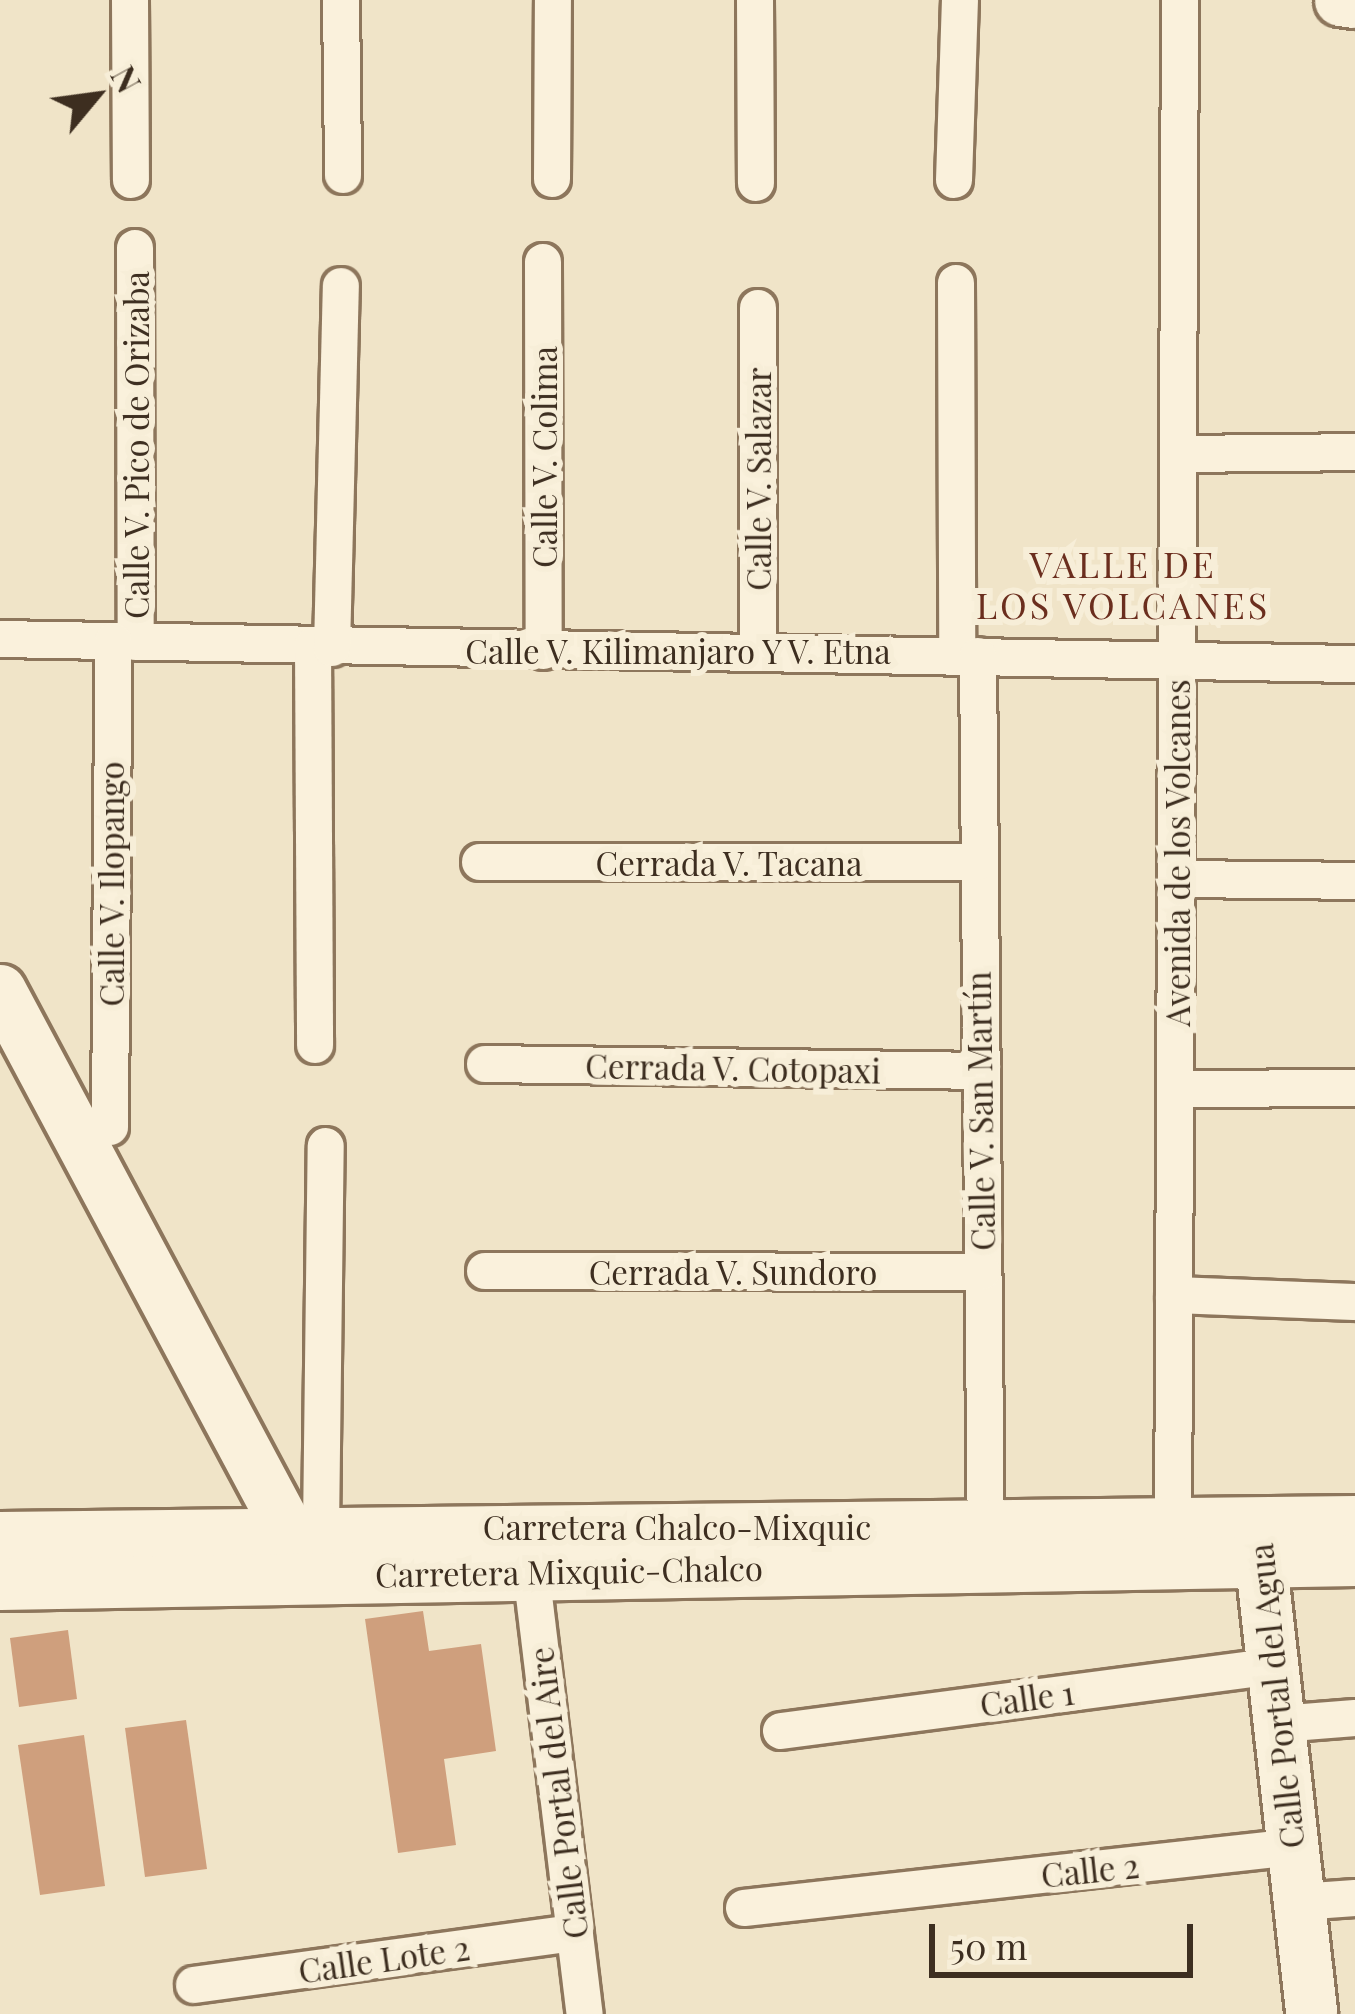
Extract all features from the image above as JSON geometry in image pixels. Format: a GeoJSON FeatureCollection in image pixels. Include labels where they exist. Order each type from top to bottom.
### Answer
{"type":"FeatureCollection","features":[{"type":"Feature","properties":{"kind":"main road"},"geometry":{"type":"LineString","coordinates":[[1340,0],[1355,2]]}},
{"type":"Feature","properties":{"kind":"main road"},"geometry":{"type":"LineString","coordinates":[[0,990],[306,1532]]}},
{"type":"Feature","properties":{"kind":"main road"},"geometry":{"type":"LineString","coordinates":[[1173,1544],[1259,1541],[1355,1522]]}},
{"type":"Feature","properties":{"kind":"main road","name":"Carretera Chalco-Mixquic"},"geometry":{"type":"LineString","coordinates":[[0,1537],[306,1532],[986,1545]]}},
{"type":"Feature","properties":{"kind":"main road"},"geometry":{"type":"LineString","coordinates":[[1259,1541],[1355,1559]]}},
{"type":"Feature","properties":{"kind":"main road","name":"Calle Portal del Agua"},"geometry":{"type":"LineString","coordinates":[[1259,1541],[1311,2013]]}},
{"type":"Feature","properties":{"kind":"main road","name":"Carretera Mixquic-Chalco"},"geometry":{"type":"LineString","coordinates":[[0,1584],[531,1571],[986,1545],[1173,1544]]}},
{"type":"Feature","properties":{"kind":"street"},"geometry":{"type":"LineString","coordinates":[[130,0],[131,180]]}},
{"type":"Feature","properties":{"kind":"street"},"geometry":{"type":"LineString","coordinates":[[341,0],[343,175]]}},
{"type":"Feature","properties":{"kind":"street"},"geometry":{"type":"LineString","coordinates":[[552,179],[553,0]]}},
{"type":"Feature","properties":{"kind":"street"},"geometry":{"type":"LineString","coordinates":[[755,0],[756,183]]}},
{"type":"Feature","properties":{"kind":"street"},"geometry":{"type":"LineString","coordinates":[[954,180],[960,0]]}},
{"type":"Feature","properties":{"kind":"street","name":"Avenida de los Volcanes"},"geometry":{"type":"LineString","coordinates":[[1173,1544],[1180,0]]}},
{"type":"Feature","properties":{"kind":"street","name":"Calle V. Pico de Orizaba"},"geometry":{"type":"LineString","coordinates":[[125,641],[135,248]]}},
{"type":"Feature","properties":{"kind":"street","name":"Calle V. Colima"},"geometry":{"type":"LineString","coordinates":[[543,262],[544,651]]}},
{"type":"Feature","properties":{"kind":"street","name":"Calle V. San Martín"},"geometry":{"type":"LineString","coordinates":[[956,283],[977,862],[986,1545]]}},
{"type":"Feature","properties":{"kind":"street"},"geometry":{"type":"LineString","coordinates":[[315,1045],[322,647],[340,286]]}},
{"type":"Feature","properties":{"kind":"street","name":"Calle V. Salazar"},"geometry":{"type":"LineString","coordinates":[[758,308],[758,650]]}},
{"type":"Feature","properties":{"kind":"street"},"geometry":{"type":"LineString","coordinates":[[1178,454],[1355,452]]}},
{"type":"Feature","properties":{"kind":"street","name":"Calle V. Kilimanjaro Y V. Etna"},"geometry":{"type":"LineString","coordinates":[[0,639],[1355,664]]}},
{"type":"Feature","properties":{"kind":"street","name":"Calle V. Ilopango"},"geometry":{"type":"LineString","coordinates":[[110,1127],[125,641]]}},
{"type":"Feature","properties":{"kind":"street","name":"Cerrada V. Tacana"},"geometry":{"type":"LineString","coordinates":[[480,862],[977,862]]}},
{"type":"Feature","properties":{"kind":"street"},"geometry":{"type":"LineString","coordinates":[[1177,879],[1355,881]]}},
{"type":"Feature","properties":{"kind":"street","name":"Cerrada V. Cotopaxi"},"geometry":{"type":"LineString","coordinates":[[485,1064],[980,1071]]}},
{"type":"Feature","properties":{"kind":"street"},"geometry":{"type":"LineString","coordinates":[[1175,1089],[1355,1088]]}},
{"type":"Feature","properties":{"kind":"street"},"geometry":{"type":"LineString","coordinates":[[306,1532],[326,1146]]}},
{"type":"Feature","properties":{"kind":"street","name":"Cerrada V. Sundoro"},"geometry":{"type":"LineString","coordinates":[[484,1271],[982,1272]]}},
{"type":"Feature","properties":{"kind":"street"},"geometry":{"type":"LineString","coordinates":[[1174,1295],[1355,1302]]}},
{"type":"Feature","properties":{"kind":"street","name":"Calle Portal del Aire"},"geometry":{"type":"LineString","coordinates":[[531,1571],[585,2014]]}},
{"type":"Feature","properties":{"kind":"street","name":"Calle 1"},"geometry":{"type":"LineString","coordinates":[[781,1731],[1273,1666]]}},
{"type":"Feature","properties":{"kind":"street"},"geometry":{"type":"LineString","coordinates":[[1279,1724],[1355,1718]]}},
{"type":"Feature","properties":{"kind":"street","name":"Calle 2"},"geometry":{"type":"LineString","coordinates":[[744,1908],[1293,1847]]}},
{"type":"Feature","properties":{"kind":"street"},"geometry":{"type":"LineString","coordinates":[[1299,1902],[1355,1898]]}},
{"type":"Feature","properties":{"kind":"street","name":"Calle Lote 2"},"geometry":{"type":"LineString","coordinates":[[194,1985],[574,1933]]}},
{"type":"Feature","properties":{"kind":"street"},"geometry":{"type":"LineString","coordinates":[[1301,2014],[1311,2013]]}},
{"type":"Feature","properties":{"kind":"building"},"geometry":{"type":"Polygon","coordinates":[[[423,1611],[429,1651],[481,1644],[496,1751],[444,1759],[456,1845],[398,1853],[365,1619],[423,1611]]]}},
{"type":"Feature","properties":{"kind":"building"},"geometry":{"type":"Polygon","coordinates":[[[68,1630],[77,1699],[19,1707],[10,1638],[68,1630]]]}},
{"type":"Feature","properties":{"kind":"building"},"geometry":{"type":"Polygon","coordinates":[[[186,1720],[207,1869],[145,1877],[125,1728],[186,1720]]]}},
{"type":"Feature","properties":{"kind":"building"},"geometry":{"type":"Polygon","coordinates":[[[84,1735],[105,1886],[40,1895],[18,1745],[84,1735]]]}},
{"type":"Feature","properties":{"kind":"district","name":"VALLE DE LOS VOLCANES"},"geometry":{"type":"Point","coordinates":[1123,584]}}]}
